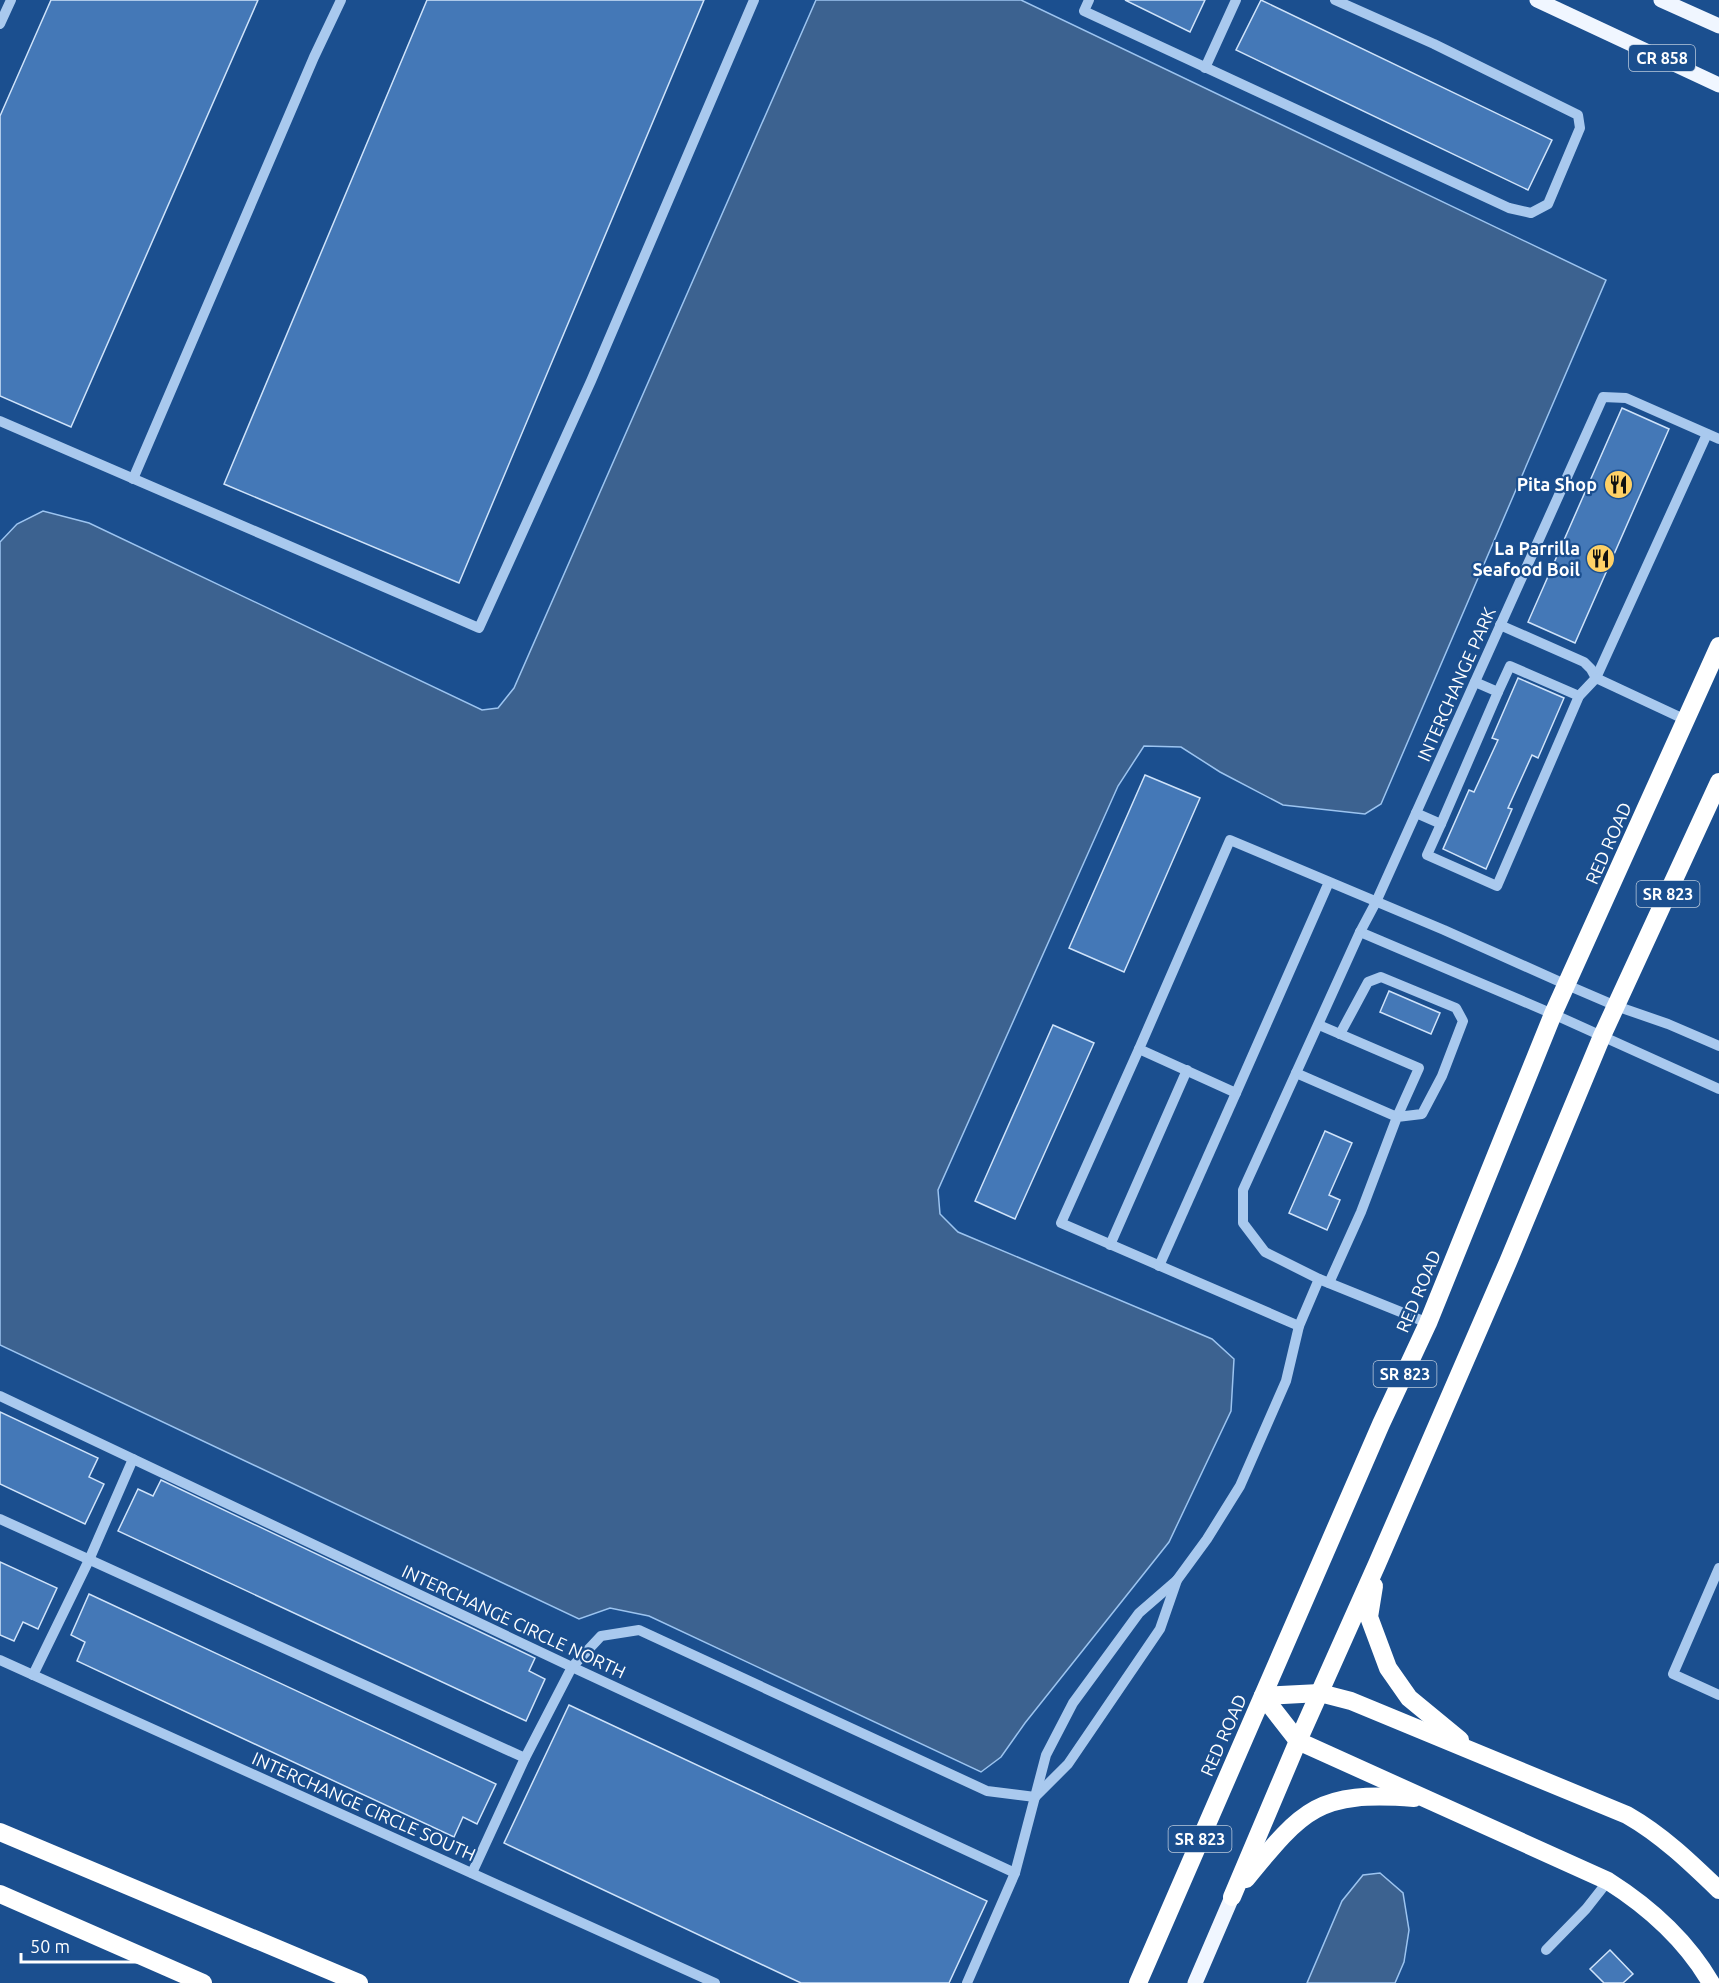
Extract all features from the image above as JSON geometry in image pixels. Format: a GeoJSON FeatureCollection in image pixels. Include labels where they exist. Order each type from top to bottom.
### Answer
{"type":"FeatureCollection","features":[{"type":"Feature","properties":{"kind":"highway","name":"RED ROAD"},"geometry":{"type":"LineString","coordinates":[[1138,1983],[1381,1424],[1428,1323],[1554,1014],[1719,646]]}},
{"type":"Feature","properties":{"kind":"highway","name":"SR 823"},"geometry":{"type":"LineString","coordinates":[[1232,1897],[1508,1262],[1602,1036],[1719,782]]}},
{"type":"Feature","properties":{"kind":"highway"},"geometry":{"type":"LineString","coordinates":[[1377,1564],[1369,1617],[1388,1668],[1409,1698],[1474,1752]]}},
{"type":"Feature","properties":{"kind":"highway"},"geometry":{"type":"LineString","coordinates":[[1263,1696],[1320,1693],[1351,1701],[1627,1815],[1682,1854],[1719,1890]]}},
{"type":"Feature","properties":{"kind":"highway"},"geometry":{"type":"LineString","coordinates":[[1263,1696],[1298,1741],[1608,1881],[1635,1898],[1683,1943],[1711,1983]]}},
{"type":"Feature","properties":{"kind":"highway"},"geometry":{"type":"LineString","coordinates":[[1232,1897],[1294,1823],[1324,1803],[1348,1798],[1388,1796],[1425,1799]]}},
{"type":"Feature","properties":{"kind":"highway"},"geometry":{"type":"LineString","coordinates":[[0,1832],[359,1983]]}},
{"type":"Feature","properties":{"kind":"highway"},"geometry":{"type":"LineString","coordinates":[[0,1894],[203,1983]]}},
{"type":"Feature","properties":{"kind":"main road","name":"CR 858"},"geometry":{"type":"LineString","coordinates":[[1537,0],[1719,85]]}},
{"type":"Feature","properties":{"kind":"main road","name":"CR 858"},"geometry":{"type":"LineString","coordinates":[[1661,0],[1719,27]]}},
{"type":"Feature","properties":{"kind":"main road","name":"SR 823"},"geometry":{"type":"LineString","coordinates":[[1195,1983],[1232,1897]]}},
{"type":"Feature","properties":{"kind":"street"},"geometry":{"type":"LineString","coordinates":[[0,24],[11,0]]}},
{"type":"Feature","properties":{"kind":"street"},"geometry":{"type":"LineString","coordinates":[[133,479],[309,68],[341,0]]}},
{"type":"Feature","properties":{"kind":"street"},"geometry":{"type":"LineString","coordinates":[[0,421],[479,628],[591,381],[754,0]]}},
{"type":"Feature","properties":{"kind":"street"},"geometry":{"type":"LineString","coordinates":[[1089,0],[1084,11],[1509,208],[1531,213],[1548,204],[1580,128],[1578,115],[1434,44],[1335,0]]}},
{"type":"Feature","properties":{"kind":"street"},"geometry":{"type":"LineString","coordinates":[[1205,68],[1236,0]]}},
{"type":"Feature","properties":{"kind":"street","name":"INTERCHANGE PARK"},"geometry":{"type":"LineString","coordinates":[[1428,1323],[1324,1281],[1265,1252],[1243,1223],[1243,1190],[1360,932],[1376,902],[1603,397],[1626,398],[1719,439]]}},
{"type":"Feature","properties":{"kind":"street"},"geometry":{"type":"LineString","coordinates":[[1579,696],[1510,666],[1427,855],[1497,886],[1579,696],[1596,678],[1619,632],[1707,434]]}},
{"type":"Feature","properties":{"kind":"street"},"geometry":{"type":"LineString","coordinates":[[1500,625],[1584,662],[1596,678],[1686,720]]}},
{"type":"Feature","properties":{"kind":"street"},"geometry":{"type":"LineString","coordinates":[[1475,682],[1498,692]]}},
{"type":"Feature","properties":{"kind":"street"},"geometry":{"type":"LineString","coordinates":[[1416,813],[1441,824]]}},
{"type":"Feature","properties":{"kind":"street"},"geometry":{"type":"LineString","coordinates":[[1299,1326],[1060,1223],[1230,840],[1444,930],[1616,1006],[1668,1024],[1719,1046]]}},
{"type":"Feature","properties":{"kind":"street"},"geometry":{"type":"LineString","coordinates":[[1159,1266],[1329,882]]}},
{"type":"Feature","properties":{"kind":"street"},"geometry":{"type":"LineString","coordinates":[[1360,932],[1554,1014],[1719,1089]]}},
{"type":"Feature","properties":{"kind":"street"},"geometry":{"type":"LineString","coordinates":[[1296,1073],[1397,1116],[1422,1114],[1442,1076],[1463,1021],[1456,1008],[1381,977],[1368,982],[1340,1034]]}},
{"type":"Feature","properties":{"kind":"street"},"geometry":{"type":"LineString","coordinates":[[967,1983],[1015,1873],[1046,1755],[1073,1703],[1139,1613],[1177,1580],[1207,1539],[1240,1486],[1286,1381],[1299,1326],[1361,1212],[1397,1116],[1419,1068],[1319,1025]]}},
{"type":"Feature","properties":{"kind":"street"},"geometry":{"type":"LineString","coordinates":[[1139,1048],[1236,1093]]}},
{"type":"Feature","properties":{"kind":"street"},"geometry":{"type":"LineString","coordinates":[[1110,1245],[1187,1070]]}},
{"type":"Feature","properties":{"kind":"street","name":"INTERCHANGE CIRCLE NORTH"},"geometry":{"type":"LineString","coordinates":[[0,1396],[572,1668],[1015,1873]]}},
{"type":"Feature","properties":{"kind":"street"},"geometry":{"type":"LineString","coordinates":[[33,1674],[89,1560],[133,1459]]}},
{"type":"Feature","properties":{"kind":"street"},"geometry":{"type":"LineString","coordinates":[[0,1519],[525,1758]]}},
{"type":"Feature","properties":{"kind":"street"},"geometry":{"type":"LineString","coordinates":[[1719,1568],[1673,1674],[1719,1695]]}},
{"type":"Feature","properties":{"kind":"street"},"geometry":{"type":"LineString","coordinates":[[1035,1797],[1068,1764],[1160,1629],[1177,1580]]}},
{"type":"Feature","properties":{"kind":"street"},"geometry":{"type":"LineString","coordinates":[[472,1873],[525,1758],[572,1668],[602,1636],[639,1630],[987,1791],[1035,1797]]}},
{"type":"Feature","properties":{"kind":"street","name":"INTERCHANGE CIRCLE SOUTH"},"geometry":{"type":"LineString","coordinates":[[0,1659],[715,1983]]}},
{"type":"Feature","properties":{"kind":"street"},"geometry":{"type":"LineString","coordinates":[[1546,1950],[1586,1909],[1608,1881]]}},
{"type":"Feature","properties":{"kind":"water"},"geometry":{"type":"Polygon","coordinates":[[[816,0],[1021,0],[1606,280],[1381,804],[1365,814],[1283,805],[1220,772],[1181,747],[1144,746],[1118,786],[938,1190],[940,1214],[958,1232],[1212,1339],[1234,1359],[1231,1411],[1169,1542],[1025,1723],[1001,1757],[981,1772],[649,1616],[610,1608],[579,1619],[0,1345],[0,542],[17,524],[43,511],[89,523],[482,710],[498,708],[514,688],[816,0]]]}},
{"type":"Feature","properties":{"kind":"water"},"geometry":{"type":"Polygon","coordinates":[[[1380,1873],[1403,1893],[1409,1930],[1404,1962],[1395,1983],[1307,1983],[1342,1901],[1363,1875],[1380,1873]]]}},
{"type":"Feature","properties":{"kind":"building"},"geometry":{"type":"Polygon","coordinates":[[[51,0],[258,0],[71,427],[0,396],[0,116],[51,0]]]}},
{"type":"Feature","properties":{"kind":"building"},"geometry":{"type":"Polygon","coordinates":[[[427,0],[704,0],[459,583],[224,484],[427,0]]]}},
{"type":"Feature","properties":{"kind":"building"},"geometry":{"type":"Polygon","coordinates":[[[1125,0],[1205,0],[1190,32],[1125,0]]]}},
{"type":"Feature","properties":{"kind":"building"},"geometry":{"type":"Polygon","coordinates":[[[1261,0],[1552,140],[1528,190],[1236,50],[1261,0]]]}},
{"type":"Feature","properties":{"kind":"building"},"geometry":{"type":"Polygon","coordinates":[[[1622,408],[1669,429],[1575,643],[1528,622],[1622,408]]]}},
{"type":"Feature","properties":{"kind":"building"},"geometry":{"type":"Polygon","coordinates":[[[1518,678],[1564,698],[1538,758],[1532,755],[1508,808],[1512,809],[1486,869],[1443,849],[1469,790],[1474,792],[1498,740],[1492,738],[1518,678]]]}},
{"type":"Feature","properties":{"kind":"building"},"geometry":{"type":"Polygon","coordinates":[[[1145,775],[1200,798],[1124,972],[1069,948],[1145,775]]]}},
{"type":"Feature","properties":{"kind":"building"},"geometry":{"type":"Polygon","coordinates":[[[1389,991],[1440,1013],[1431,1034],[1380,1012],[1389,991]]]}},
{"type":"Feature","properties":{"kind":"building"},"geometry":{"type":"Polygon","coordinates":[[[1053,1025],[1094,1043],[1015,1219],[975,1201],[1053,1025]]]}},
{"type":"Feature","properties":{"kind":"building"},"geometry":{"type":"Polygon","coordinates":[[[1325,1131],[1352,1143],[1329,1195],[1340,1200],[1327,1230],[1289,1213],[1325,1131]]]}},
{"type":"Feature","properties":{"kind":"building"},"geometry":{"type":"Polygon","coordinates":[[[0,1412],[98,1458],[89,1477],[104,1484],[85,1524],[0,1484],[0,1412]]]}},
{"type":"Feature","properties":{"kind":"building"},"geometry":{"type":"Polygon","coordinates":[[[161,1480],[535,1658],[529,1671],[545,1679],[526,1721],[118,1531],[138,1489],[153,1496],[161,1480]]]}},
{"type":"Feature","properties":{"kind":"building"},"geometry":{"type":"Polygon","coordinates":[[[0,1562],[57,1588],[38,1629],[23,1622],[14,1641],[0,1635],[0,1562]]]}},
{"type":"Feature","properties":{"kind":"building"},"geometry":{"type":"Polygon","coordinates":[[[89,1594],[496,1784],[477,1824],[463,1817],[454,1837],[77,1661],[85,1642],[71,1635],[89,1594]]]}},
{"type":"Feature","properties":{"kind":"building"},"geometry":{"type":"Polygon","coordinates":[[[569,1705],[987,1901],[949,1983],[801,1983],[504,1843],[569,1705]]]}},
{"type":"Feature","properties":{"kind":"building"},"geometry":{"type":"Polygon","coordinates":[[[1610,1950],[1633,1974],[1623,1983],[1604,1983],[1590,1969],[1610,1950]]]}},
{"type":"Feature","properties":{"kind":"place","name":"Pita Shop"},"geometry":{"type":"Point","coordinates":[1618,484]}},
{"type":"Feature","properties":{"kind":"place","name":"La Parrilla Seafood Boil"},"geometry":{"type":"Point","coordinates":[1601,558]}}]}
